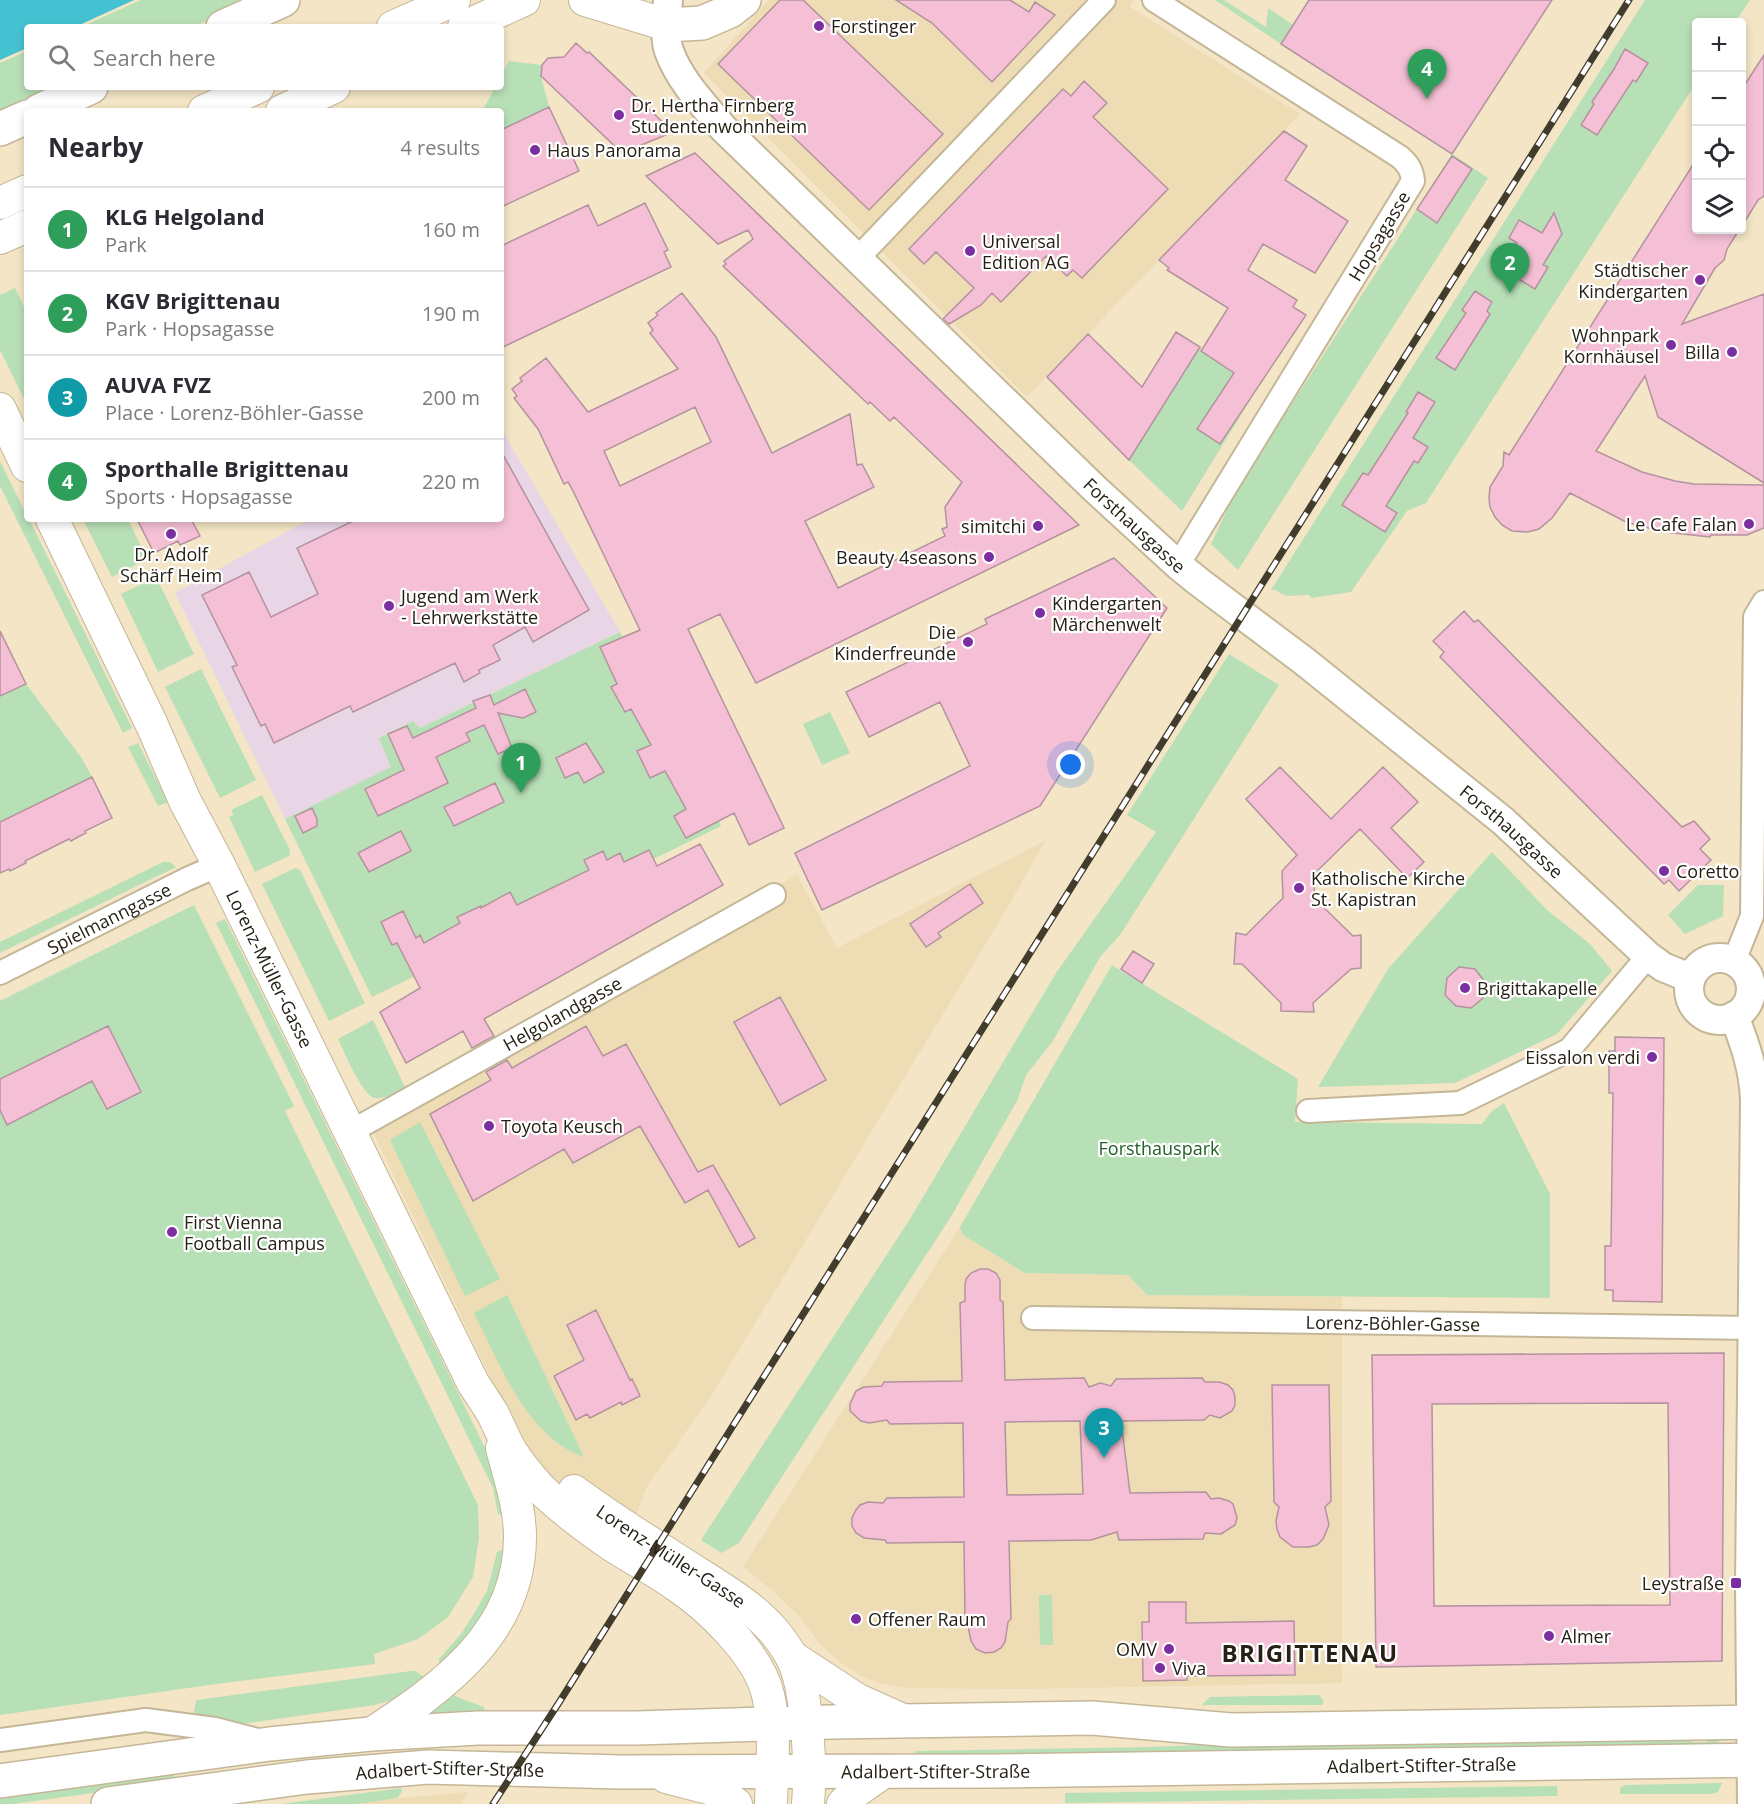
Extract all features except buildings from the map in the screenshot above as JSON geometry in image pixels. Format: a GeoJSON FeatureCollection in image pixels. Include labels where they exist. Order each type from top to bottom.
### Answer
{"type":"FeatureCollection","features":[{"type":"Feature","properties":{"kind":"main road"},"geometry":{"type":"LineString","coordinates":[[230,24],[283,0]]}},
{"type":"Feature","properties":{"kind":"main road"},"geometry":{"type":"LineString","coordinates":[[400,24],[454,0]]}},
{"type":"Feature","properties":{"kind":"main road"},"geometry":{"type":"LineString","coordinates":[[471,24],[524,0]]}},
{"type":"Feature","properties":{"kind":"main road"},"geometry":{"type":"LineString","coordinates":[[585,0],[667,13],[702,23],[730,11],[744,0]]}},
{"type":"Feature","properties":{"kind":"main road"},"geometry":{"type":"LineString","coordinates":[[46,108],[84,90]]}},
{"type":"Feature","properties":{"kind":"main road"},"geometry":{"type":"LineString","coordinates":[[211,108],[251,90]]}},
{"type":"Feature","properties":{"kind":"main road"},"geometry":{"type":"LineString","coordinates":[[288,108],[328,90]]}},
{"type":"Feature","properties":{"kind":"main road"},"geometry":{"type":"LineString","coordinates":[[0,129],[24,118]]}},
{"type":"Feature","properties":{"kind":"main road"},"geometry":{"type":"LineString","coordinates":[[0,203],[24,192]]}},
{"type":"Feature","properties":{"kind":"main road"},"geometry":{"type":"LineString","coordinates":[[0,238],[24,227]]}},
{"type":"Feature","properties":{"kind":"main road"},"geometry":{"type":"LineString","coordinates":[[0,409],[24,460]]}},
{"type":"Feature","properties":{"kind":"main road","name":"Lorenz-Müller-Gasse"},"geometry":{"type":"LineString","coordinates":[[53,522],[152,725],[185,801],[219,865],[473,1383],[493,1415],[510,1450],[540,1487],[592,1531],[685,1592],[721,1624],[752,1659],[768,1692],[772,1724],[771,1804]]}},
{"type":"Feature","properties":{"kind":"main road"},"geometry":{"type":"LineString","coordinates":[[371,1734],[420,1702],[467,1660],[485,1639],[500,1616],[511,1591],[518,1564],[520,1535],[517,1508],[493,1415]]}},
{"type":"Feature","properties":{"kind":"main road","name":"Lorenz-Müller-Gasse"},"geometry":{"type":"LineString","coordinates":[[493,1415],[531,1454],[575,1492],[725,1590],[769,1624],[792,1657],[799,1676],[806,1723],[809,1771],[808,1804]]}},
{"type":"Feature","properties":{"kind":"main road"},"geometry":{"type":"LineString","coordinates":[[792,1657],[856,1699],[905,1721]]}},
{"type":"Feature","properties":{"kind":"main road","name":"Adalbert-Stifter-Straße"},"geometry":{"type":"LineString","coordinates":[[0,1781],[270,1744],[371,1734],[478,1728],[637,1728],[1092,1718],[1231,1730],[1758,1722]]}},
{"type":"Feature","properties":{"kind":"main road","name":"Adalbert-Stifter-Straße"},"geometry":{"type":"LineString","coordinates":[[108,1804],[307,1777],[428,1767],[645,1771],[885,1771],[1758,1760]]}},
{"type":"Feature","properties":{"kind":"main road"},"geometry":{"type":"LineString","coordinates":[[645,1771],[716,1790],[736,1804]]}},
{"type":"Feature","properties":{"kind":"main road"},"geometry":{"type":"LineString","coordinates":[[843,1804],[855,1792],[885,1771]]}},
{"type":"Feature","properties":{"kind":"street"},"geometry":{"type":"LineString","coordinates":[[857,259],[1104,0]]}},
{"type":"Feature","properties":{"kind":"street","name":"Hopsagasse"},"geometry":{"type":"LineString","coordinates":[[1154,0],[1400,157],[1412,171],[1413,181],[1178,565]]}},
{"type":"Feature","properties":{"kind":"street","name":"Forsthausgasse"},"geometry":{"type":"LineString","coordinates":[[667,13],[668,50],[687,85],[723,128],[1094,488],[1178,565],[1304,661],[1503,821],[1648,956],[1663,967],[1690,978]]}},
{"type":"Feature","properties":{"kind":"street"},"geometry":{"type":"LineString","coordinates":[[1734,961],[1752,916],[1761,612]]}},
{"type":"Feature","properties":{"kind":"street","name":"Spielmanngasse"},"geometry":{"type":"LineString","coordinates":[[0,972],[219,865]]}},
{"type":"Feature","properties":{"kind":"street","name":"Helgolandgasse"},"geometry":{"type":"LineString","coordinates":[[350,1132],[774,895]]}},
{"type":"Feature","properties":{"kind":"street"},"geometry":{"type":"LineString","coordinates":[[1308,1111],[1460,1103],[1569,1050],[1648,956]]}},
{"type":"Feature","properties":{"kind":"street"},"geometry":{"type":"LineString","coordinates":[[1725,958],[1734,961],[1748,974],[1751,989],[1747,1004],[1734,1016],[1719,1020],[1705,1016],[1699,1012],[1691,1000],[1689,986],[1694,970],[1708,960],[1725,958]]}},
{"type":"Feature","properties":{"kind":"street"},"geometry":{"type":"LineString","coordinates":[[1734,1016],[1760,1091],[1750,1586],[1758,1760],[1752,1804]]}},
{"type":"Feature","properties":{"kind":"street","name":"Lorenz-Böhler-Gasse"},"geometry":{"type":"LineString","coordinates":[[1032,1318],[1754,1328]]}},
{"type":"Feature","properties":{"kind":"street","name":"Adalbert-Stifter-Straße"},"geometry":{"type":"LineString","coordinates":[[0,1740],[146,1720],[215,1729],[270,1744]]}},
{"type":"Feature","properties":{"kind":"shaded area"},"geometry":{"type":"Polygon","coordinates":[[[769,0],[1133,0],[1130,7],[1300,114],[1027,397],[704,73],[769,0]]]}},
{"type":"Feature","properties":{"kind":"shaded area"},"geometry":{"type":"Polygon","coordinates":[[[504,434],[620,632],[420,728],[413,721],[379,737],[391,767],[285,819],[175,593],[305,522],[504,522],[504,434]]]}},
{"type":"Feature","properties":{"kind":"shaded area"},"geometry":{"type":"Polygon","coordinates":[[[1046,840],[1003,915],[710,1398],[646,1488],[628,1537],[535,1470],[366,1118],[797,875],[837,948],[1046,840]]]}},
{"type":"Feature","properties":{"kind":"shaded area"},"geometry":{"type":"Polygon","coordinates":[[[960,1227],[963,1235],[1025,1273],[1128,1275],[1147,1295],[1342,1297],[1342,1683],[1024,1689],[905,1688],[861,1676],[841,1663],[819,1643],[796,1613],[743,1567],[960,1227]]]}},
{"type":"Feature","properties":{"kind":"shaded area"},"geometry":{"type":"Polygon","coordinates":[[[468,1792],[460,1804],[340,1804],[468,1792]]]}},
{"type":"Feature","properties":{"kind":"green space"},"geometry":{"type":"Polygon","coordinates":[[[141,0],[253,0],[200,24],[88,24],[141,0]]]}},
{"type":"Feature","properties":{"kind":"green space"},"geometry":{"type":"Polygon","coordinates":[[[1215,0],[1224,0],[1266,27],[1268,8],[1293,25],[1281,44],[1215,0]]]}},
{"type":"Feature","properties":{"kind":"green space"},"geometry":{"type":"Polygon","coordinates":[[[1645,0],[1750,0],[1738,18],[1692,18],[1692,89],[1426,503],[1407,511],[1351,592],[1311,598],[1309,595],[1286,596],[1271,590],[1645,0]]]}},
{"type":"Feature","properties":{"kind":"green space"},"geometry":{"type":"Polygon","coordinates":[[[24,52],[24,90],[53,90],[0,114],[0,63],[24,52]]]}},
{"type":"Feature","properties":{"kind":"green space"},"geometry":{"type":"Polygon","coordinates":[[[509,61],[542,65],[541,76],[549,107],[504,129],[504,108],[484,108],[493,90],[504,90],[504,70],[509,61]]]}},
{"type":"Feature","properties":{"kind":"green space"},"geometry":{"type":"Polygon","coordinates":[[[1452,154],[1488,178],[1238,570],[1211,544],[1235,493],[1452,154]]]}},
{"type":"Feature","properties":{"kind":"green space"},"geometry":{"type":"Polygon","coordinates":[[[15,288],[24,307],[24,399],[0,350],[0,295],[15,288]]]}},
{"type":"Feature","properties":{"kind":"green space"},"geometry":{"type":"Polygon","coordinates":[[[1200,347],[1207,355],[1257,389],[1182,511],[1129,460],[1200,347]],[[1244,407],[1198,429],[1220,444],[1244,407]]]}},
{"type":"Feature","properties":{"kind":"green space"},"geometry":{"type":"Polygon","coordinates":[[[0,461],[24,510],[24,522],[30,522],[132,728],[123,733],[0,486],[0,461]]]}},
{"type":"Feature","properties":{"kind":"green space"},"geometry":{"type":"Polygon","coordinates":[[[84,522],[129,522],[147,559],[112,577],[84,522]]]}},
{"type":"Feature","properties":{"kind":"green space"},"geometry":{"type":"Polygon","coordinates":[[[156,577],[194,654],[158,672],[121,594],[156,577]]]}},
{"type":"Feature","properties":{"kind":"green space"},"geometry":{"type":"Polygon","coordinates":[[[620,632],[721,826],[372,997],[285,819],[391,767],[379,738],[413,721],[420,728],[620,632]]]}},
{"type":"Feature","properties":{"kind":"green space"},"geometry":{"type":"Polygon","coordinates":[[[1229,654],[1279,685],[1120,935],[1100,957],[1053,1041],[1026,1075],[1018,1099],[952,1215],[739,1543],[721,1553],[701,1540],[910,1219],[1056,973],[1156,832],[1127,815],[1229,654]]]}},
{"type":"Feature","properties":{"kind":"green space"},"geometry":{"type":"Polygon","coordinates":[[[201,669],[256,780],[220,798],[165,687],[201,669]]]}},
{"type":"Feature","properties":{"kind":"green space"},"geometry":{"type":"Polygon","coordinates":[[[26,684],[81,757],[92,777],[0,822],[0,696],[26,684]]]}},
{"type":"Feature","properties":{"kind":"green space"},"geometry":{"type":"Polygon","coordinates":[[[830,712],[850,753],[822,765],[803,724],[830,712]]]}},
{"type":"Feature","properties":{"kind":"green space"},"geometry":{"type":"Polygon","coordinates":[[[138,743],[168,802],[158,806],[128,747],[138,743]]]}},
{"type":"Feature","properties":{"kind":"green space"},"geometry":{"type":"Polygon","coordinates":[[[262,795],[290,850],[289,856],[255,872],[229,817],[234,815],[231,810],[262,795]]]}},
{"type":"Feature","properties":{"kind":"green space"},"geometry":{"type":"Polygon","coordinates":[[[1492,852],[1547,910],[1590,944],[1612,971],[1557,1034],[1455,1083],[1318,1087],[1388,969],[1492,852]]]}},
{"type":"Feature","properties":{"kind":"green space"},"geometry":{"type":"Polygon","coordinates":[[[163,862],[170,862],[176,867],[0,953],[0,942],[163,862]]]}},
{"type":"Feature","properties":{"kind":"green space"},"geometry":{"type":"Polygon","coordinates":[[[295,868],[300,870],[365,1003],[329,1021],[262,884],[295,868]]]}},
{"type":"Feature","properties":{"kind":"green space"},"geometry":{"type":"Polygon","coordinates":[[[1698,885],[1724,885],[1723,916],[1685,934],[1668,915],[1698,885]]]}},
{"type":"Feature","properties":{"kind":"green space","name":"First Vienna Football Campus"},"geometry":{"type":"Polygon","coordinates":[[[194,905],[294,1106],[285,1111],[478,1505],[479,1538],[473,1577],[448,1617],[418,1639],[374,1654],[375,1664],[0,1715],[0,1001],[194,905]]]}},
{"type":"Feature","properties":{"kind":"green space"},"geometry":{"type":"Polygon","coordinates":[[[225,919],[491,1460],[503,1516],[498,1514],[493,1488],[216,923],[225,919]]]}},
{"type":"Feature","properties":{"kind":"green space","name":"Forsthauspark"},"geometry":{"type":"Polygon","coordinates":[[[1112,965],[1298,1079],[1295,1122],[1482,1124],[1492,1111],[1504,1103],[1550,1194],[1550,1298],[1147,1295],[1128,1275],[1025,1273],[963,1235],[960,1227],[1112,965]]]}},
{"type":"Feature","properties":{"kind":"green space"},"geometry":{"type":"Polygon","coordinates":[[[373,1020],[405,1087],[382,1098],[375,1098],[365,1090],[338,1039],[373,1020]]]}},
{"type":"Feature","properties":{"kind":"green space"},"geometry":{"type":"Polygon","coordinates":[[[420,1122],[500,1279],[465,1296],[390,1140],[420,1122]]]}},
{"type":"Feature","properties":{"kind":"green space"},"geometry":{"type":"Polygon","coordinates":[[[507,1295],[584,1457],[564,1447],[546,1433],[531,1416],[505,1376],[474,1313],[507,1295]]]}},
{"type":"Feature","properties":{"kind":"green space"},"geometry":{"type":"Polygon","coordinates":[[[508,1547],[491,1605],[445,1665],[439,1663],[439,1659],[461,1634],[487,1591],[497,1552],[508,1547]]]}},
{"type":"Feature","properties":{"kind":"green space"},"geometry":{"type":"Polygon","coordinates":[[[1039,1595],[1052,1595],[1053,1645],[1040,1645],[1039,1595]]]}},
{"type":"Feature","properties":{"kind":"green space"},"geometry":{"type":"Polygon","coordinates":[[[411,1671],[427,1679],[396,1699],[375,1705],[235,1725],[193,1718],[196,1700],[411,1671]]]}},
{"type":"Feature","properties":{"kind":"green space"},"geometry":{"type":"Polygon","coordinates":[[[450,1692],[484,1707],[485,1714],[431,1715],[427,1713],[450,1692]]]}},
{"type":"Feature","properties":{"kind":"green space"},"geometry":{"type":"Polygon","coordinates":[[[1319,1695],[1324,1702],[1322,1705],[1202,1705],[1210,1697],[1319,1695]]]}},
{"type":"Feature","properties":{"kind":"green space"},"geometry":{"type":"Polygon","coordinates":[[[1691,1736],[1692,1742],[1706,1742],[1705,1736],[1719,1736],[1719,1748],[916,1759],[915,1751],[1148,1747],[1302,1741],[1691,1736]]]}},
{"type":"Feature","properties":{"kind":"green space"},"geometry":{"type":"Polygon","coordinates":[[[173,1770],[175,1782],[0,1804],[0,1793],[173,1770]]]}},
{"type":"Feature","properties":{"kind":"green space"},"geometry":{"type":"Polygon","coordinates":[[[1722,1783],[1718,1792],[1712,1794],[1620,1794],[1620,1788],[1625,1785],[1722,1783]]]}},
{"type":"Feature","properties":{"kind":"green space"},"geometry":{"type":"Polygon","coordinates":[[[1557,1786],[1558,1796],[1065,1803],[1065,1793],[1557,1786]]]}},
{"type":"Feature","properties":{"kind":"green space"},"geometry":{"type":"Polygon","coordinates":[[[402,1788],[398,1798],[357,1804],[281,1804],[402,1788]]]}},
{"type":"Feature","properties":{"kind":"water"},"geometry":{"type":"Polygon","coordinates":[[[0,0],[134,0],[82,24],[24,24],[24,49],[0,60],[0,0]]]}},
{"type":"Feature","properties":{"kind":"railway"},"geometry":{"type":"LineString","coordinates":[[493,1804],[560,1701],[1629,0]]}},
{"type":"Feature","properties":{"kind":"place","name":"Forstinger"},"geometry":{"type":"Point","coordinates":[819,26]}},
{"type":"Feature","properties":{"kind":"place","name":"Sporthalle Brigittenau"},"geometry":{"type":"Point","coordinates":[1427,99]}},
{"type":"Feature","properties":{"kind":"place","name":"Dr. Hertha Firnberg Studentenwohnheim"},"geometry":{"type":"Point","coordinates":[619,115]}},
{"type":"Feature","properties":{"kind":"place","name":"Haus Panorama"},"geometry":{"type":"Point","coordinates":[535,150]}},
{"type":"Feature","properties":{"kind":"place","name":"Universal Edition AG"},"geometry":{"type":"Point","coordinates":[970,251]}},
{"type":"Feature","properties":{"kind":"place","name":"Städtischer Kindergarten"},"geometry":{"type":"Point","coordinates":[1700,280]}},
{"type":"Feature","properties":{"kind":"place","name":"KGV Brigittenau"},"geometry":{"type":"Point","coordinates":[1510,293]}},
{"type":"Feature","properties":{"kind":"place","name":"Wohnpark Kornhäusel"},"geometry":{"type":"Point","coordinates":[1671,345]}},
{"type":"Feature","properties":{"kind":"place","name":"Billa"},"geometry":{"type":"Point","coordinates":[1732,352]}},
{"type":"Feature","properties":{"kind":"place","name":"Le Cafe Falan"},"geometry":{"type":"Point","coordinates":[1749,524]}},
{"type":"Feature","properties":{"kind":"place","name":"simitchi"},"geometry":{"type":"Point","coordinates":[1038,526]}},
{"type":"Feature","properties":{"kind":"place","name":"Dr. Adolf Schärf Heim"},"geometry":{"type":"Point","coordinates":[171,534]}},
{"type":"Feature","properties":{"kind":"place","name":"Beauty 4seasons"},"geometry":{"type":"Point","coordinates":[989,557]}},
{"type":"Feature","properties":{"kind":"place","name":"Jugend am Werk - Lehrwerkstätte"},"geometry":{"type":"Point","coordinates":[389,606]}},
{"type":"Feature","properties":{"kind":"place","name":"Kindergarten Märchenwelt"},"geometry":{"type":"Point","coordinates":[1040,613]}},
{"type":"Feature","properties":{"kind":"place","name":"Die Kinderfreunde"},"geometry":{"type":"Point","coordinates":[968,642]}},
{"type":"Feature","properties":{"kind":"place","name":"KLG Helgoland"},"geometry":{"type":"Point","coordinates":[521,793]}},
{"type":"Feature","properties":{"kind":"place","name":"Coretto"},"geometry":{"type":"Point","coordinates":[1664,871]}},
{"type":"Feature","properties":{"kind":"place","name":"Katholische Kirche St. Kapistran"},"geometry":{"type":"Point","coordinates":[1299,888]}},
{"type":"Feature","properties":{"kind":"place","name":"Brigittakapelle"},"geometry":{"type":"Point","coordinates":[1465,988]}},
{"type":"Feature","properties":{"kind":"place","name":"Eissalon verdi"},"geometry":{"type":"Point","coordinates":[1652,1057]}},
{"type":"Feature","properties":{"kind":"place","name":"Toyota Keusch"},"geometry":{"type":"Point","coordinates":[489,1126]}},
{"type":"Feature","properties":{"kind":"place","name":"First Vienna Football Campus"},"geometry":{"type":"Point","coordinates":[172,1232]}},
{"type":"Feature","properties":{"kind":"place","name":"AUVA FVZ"},"geometry":{"type":"Point","coordinates":[1104,1458]}},
{"type":"Feature","properties":{"kind":"place","name":"Leystraße"},"geometry":{"type":"Point","coordinates":[1736,1583]}},
{"type":"Feature","properties":{"kind":"place","name":"Offener Raum"},"geometry":{"type":"Point","coordinates":[856,1619]}},
{"type":"Feature","properties":{"kind":"place","name":"Almer"},"geometry":{"type":"Point","coordinates":[1549,1636]}},
{"type":"Feature","properties":{"kind":"place","name":"OMV"},"geometry":{"type":"Point","coordinates":[1169,1649]}},
{"type":"Feature","properties":{"kind":"place","name":"Viva"},"geometry":{"type":"Point","coordinates":[1160,1668]}},
{"type":"Feature","properties":{"kind":"district","name":"BRIGITTENAU"},"geometry":{"type":"Point","coordinates":[1310,1652]}}]}
